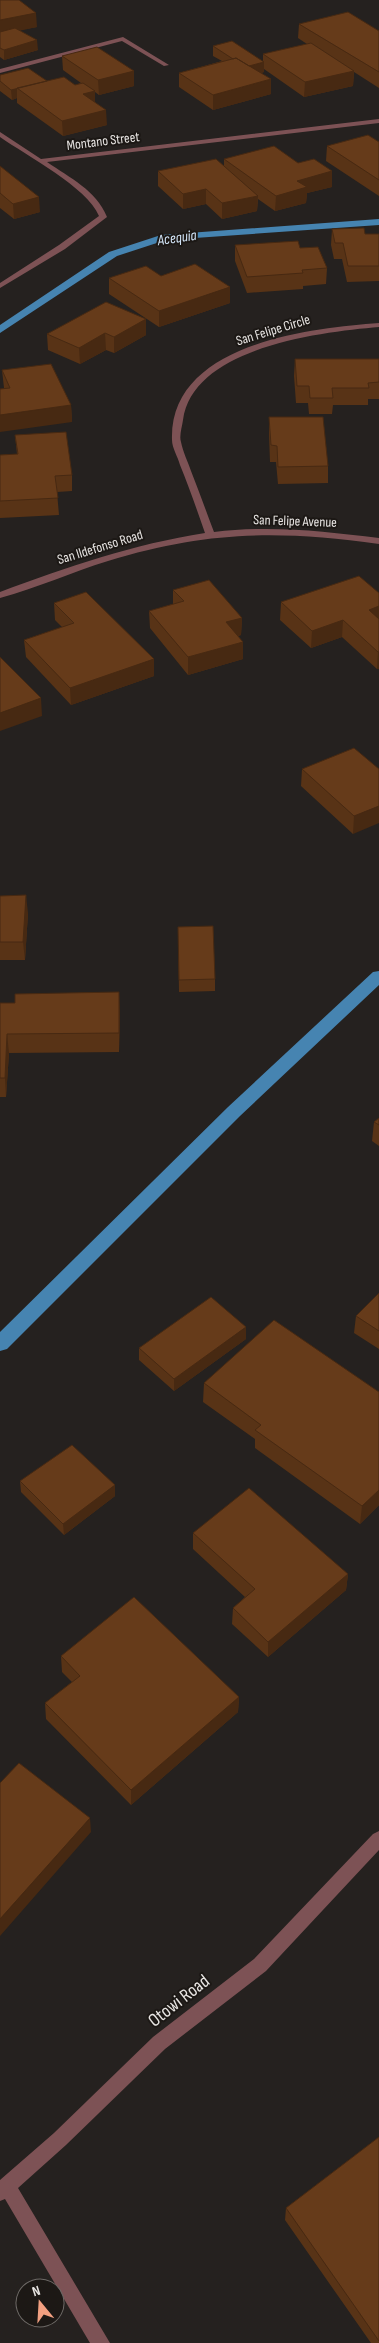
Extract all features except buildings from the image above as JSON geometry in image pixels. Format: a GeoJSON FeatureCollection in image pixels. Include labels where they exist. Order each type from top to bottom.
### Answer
{"type":"FeatureCollection","features":[{"type":"Feature","properties":{"kind":"street"},"geometry":{"type":"LineString","coordinates":[[0,71],[123,39],[166,65]]}},
{"type":"Feature","properties":{"kind":"street","name":"Montano Street"},"geometry":{"type":"LineString","coordinates":[[40,161],[379,122]]}},
{"type":"Feature","properties":{"kind":"street"},"geometry":{"type":"LineString","coordinates":[[0,134],[40,161]]}},
{"type":"Feature","properties":{"kind":"street","name":"Montano Street"},"geometry":{"type":"LineString","coordinates":[[0,286],[62,247],[102,217],[100,207],[84,192],[40,161]]}},
{"type":"Feature","properties":{"kind":"street","name":"San Felipe Circle"},"geometry":{"type":"LineString","coordinates":[[210,534],[176,441],[175,424],[186,395],[198,381],[215,368],[260,346],[318,330],[379,325]]}},
{"type":"Feature","properties":{"kind":"street","name":"San Felipe Avenue"},"geometry":{"type":"LineString","coordinates":[[210,534],[290,532],[379,541]]}},
{"type":"Feature","properties":{"kind":"street","name":"San Ildefonso Road"},"geometry":{"type":"LineString","coordinates":[[0,595],[102,559],[172,541],[210,534]]}},
{"type":"Feature","properties":{"kind":"street","name":"Otowi Road"},"geometry":{"type":"LineString","coordinates":[[3,2189],[60,2139],[159,2043],[260,1965],[379,1839]]}},
{"type":"Feature","properties":{"kind":"street"},"geometry":{"type":"LineString","coordinates":[[3,2189],[100,2343]]}},
{"type":"Feature","properties":{"kind":"waterway","name":"Acequia"},"geometry":{"type":"LineString","coordinates":[[0,330],[113,254],[165,237],[379,222]]}},
{"type":"Feature","properties":{"kind":"waterway"},"geometry":{"type":"LineString","coordinates":[[0,1344],[234,1111],[379,976]]}}]}
